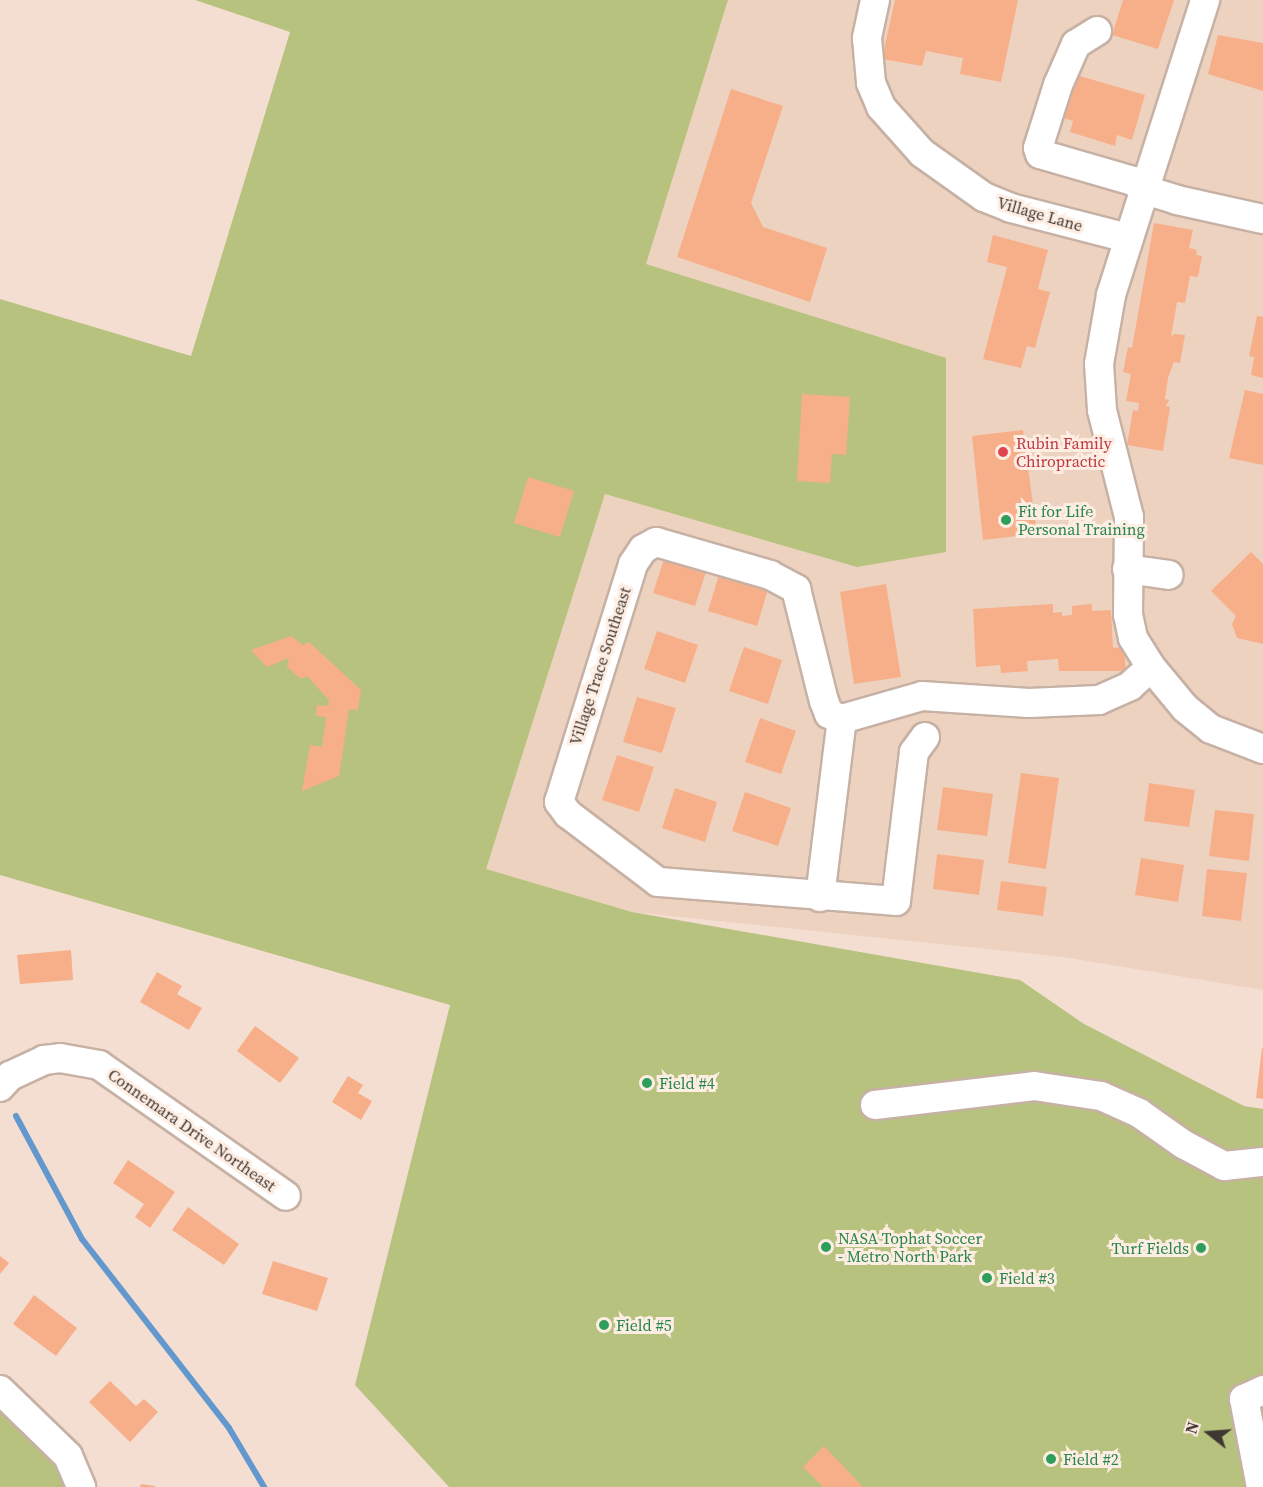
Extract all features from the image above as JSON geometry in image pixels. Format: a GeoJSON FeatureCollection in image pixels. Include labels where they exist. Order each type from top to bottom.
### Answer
{"type":"FeatureCollection","features":[{"type":"Feature","properties":{"kind":"street","name":"Village Lane"},"geometry":{"type":"LineString","coordinates":[[875,0],[867,38],[871,83],[882,107],[922,153],[984,197],[1011,208],[1128,238]]}},
{"type":"Feature","properties":{"kind":"street"},"geometry":{"type":"LineString","coordinates":[[1205,0],[1175,70],[1145,190],[1111,295],[1099,364],[1102,410],[1129,517],[1128,615],[1133,638],[1152,668],[1185,708],[1211,729],[1263,748]]}},
{"type":"Feature","properties":{"kind":"street"},"geometry":{"type":"LineString","coordinates":[[1097,32],[1076,44],[1058,85],[1038,148],[1048,158],[1133,181],[1145,190],[1263,219]]}},
{"type":"Feature","properties":{"kind":"street","name":"Village Trace Southeast"},"geometry":{"type":"LineString","coordinates":[[842,719],[829,714],[824,701],[796,590],[770,575],[656,542],[643,549],[633,564],[561,788],[560,802],[568,814],[658,882],[820,897],[896,901],[914,752],[925,737]]}},
{"type":"Feature","properties":{"kind":"street"},"geometry":{"type":"LineString","coordinates":[[1127,570],[1169,574]]}},
{"type":"Feature","properties":{"kind":"street"},"geometry":{"type":"LineString","coordinates":[[820,897],[842,719],[922,696],[1079,702],[1115,693],[1152,668]]}},
{"type":"Feature","properties":{"kind":"street","name":"Connemara Drive Northeast"},"geometry":{"type":"LineString","coordinates":[[0,1087],[10,1076],[44,1060],[60,1058],[99,1065],[286,1196]]}},
{"type":"Feature","properties":{"kind":"street"},"geometry":{"type":"LineString","coordinates":[[875,1105],[1034,1086],[1101,1096],[1139,1113],[1183,1144],[1224,1166],[1263,1162]]}},
{"type":"Feature","properties":{"kind":"street"},"geometry":{"type":"LineString","coordinates":[[0,1390],[68,1456],[81,1487]]}},
{"type":"Feature","properties":{"kind":"street"},"geometry":{"type":"LineString","coordinates":[[1261,1487],[1244,1399],[1263,1390]]}},
{"type":"Feature","properties":{"kind":"shaded area"},"geometry":{"type":"Polygon","coordinates":[[[728,0],[1263,0],[1263,990],[1063,957],[632,912],[485,869],[605,494],[857,567],[946,358],[645,265],[728,0]]]}},
{"type":"Feature","properties":{"kind":"green space"},"geometry":{"type":"Polygon","coordinates":[[[195,0],[728,0],[646,264],[946,358],[946,552],[857,567],[605,494],[486,869],[632,912],[1020,980],[1084,1024],[1244,1106],[1263,1109],[1263,1487],[449,1487],[355,1385],[450,1005],[0,875],[0,299],[191,356],[290,32],[195,0]]]}},
{"type":"Feature","properties":{"kind":"green space"},"geometry":{"type":"Polygon","coordinates":[[[0,1404],[48,1449],[72,1487],[0,1487],[0,1404]]]}},
{"type":"Feature","properties":{"kind":"building"},"geometry":{"type":"Polygon","coordinates":[[[895,0],[1018,0],[1001,82],[960,74],[963,58],[926,51],[922,66],[882,59],[895,0]]]}},
{"type":"Feature","properties":{"kind":"building"},"geometry":{"type":"Polygon","coordinates":[[[1123,0],[1174,0],[1158,49],[1112,35],[1123,0]]]}},
{"type":"Feature","properties":{"kind":"building"},"geometry":{"type":"Polygon","coordinates":[[[1218,35],[1263,43],[1263,91],[1208,74],[1218,35]]]}},
{"type":"Feature","properties":{"kind":"building"},"geometry":{"type":"Polygon","coordinates":[[[1073,74],[1145,95],[1132,140],[1117,135],[1115,146],[1070,132],[1073,121],[1060,117],[1073,74]]]}},
{"type":"Feature","properties":{"kind":"building"},"geometry":{"type":"Polygon","coordinates":[[[731,89],[783,106],[751,203],[763,227],[827,248],[810,302],[677,257],[731,89]]]}},
{"type":"Feature","properties":{"kind":"building"},"geometry":{"type":"Polygon","coordinates":[[[1154,223],[1193,230],[1189,248],[1197,250],[1196,255],[1202,256],[1198,277],[1190,276],[1185,303],[1177,302],[1171,337],[1174,334],[1185,335],[1180,363],[1174,362],[1168,378],[1165,399],[1169,400],[1166,406],[1170,407],[1163,451],[1127,445],[1133,410],[1138,411],[1139,403],[1126,401],[1131,374],[1123,372],[1128,347],[1132,348],[1154,223]]]}},
{"type":"Feature","properties":{"kind":"building"},"geometry":{"type":"Polygon","coordinates":[[[993,235],[1048,250],[1038,289],[1050,292],[1035,348],[1027,346],[1021,368],[983,359],[1007,267],[987,262],[993,235]]]}},
{"type":"Feature","properties":{"kind":"building"},"geometry":{"type":"Polygon","coordinates":[[[1257,316],[1263,317],[1263,378],[1251,375],[1254,357],[1249,356],[1257,316]]]}},
{"type":"Feature","properties":{"kind":"building"},"geometry":{"type":"Polygon","coordinates":[[[1245,390],[1263,394],[1263,465],[1229,458],[1245,390]]]}},
{"type":"Feature","properties":{"kind":"building"},"geometry":{"type":"Polygon","coordinates":[[[802,394],[850,397],[846,455],[832,454],[830,483],[797,481],[802,394]]]}},
{"type":"Feature","properties":{"kind":"building"},"geometry":{"type":"Polygon","coordinates":[[[1023,430],[1037,534],[983,540],[972,436],[1023,430]]]}},
{"type":"Feature","properties":{"kind":"building"},"geometry":{"type":"Polygon","coordinates":[[[528,477],[574,491],[560,537],[514,523],[528,477]]]}},
{"type":"Feature","properties":{"kind":"building"},"geometry":{"type":"Polygon","coordinates":[[[1251,552],[1263,564],[1263,644],[1237,638],[1232,624],[1236,616],[1211,591],[1251,552]]]}},
{"type":"Feature","properties":{"kind":"building"},"geometry":{"type":"Polygon","coordinates":[[[664,559],[706,572],[695,606],[653,593],[664,559]]]}},
{"type":"Feature","properties":{"kind":"building"},"geometry":{"type":"Polygon","coordinates":[[[720,571],[769,586],[757,626],[708,611],[720,571]]]}},
{"type":"Feature","properties":{"kind":"building"},"geometry":{"type":"Polygon","coordinates":[[[886,584],[901,677],[854,684],[840,592],[886,584]]]}},
{"type":"Feature","properties":{"kind":"building"},"geometry":{"type":"Polygon","coordinates":[[[1053,604],[1053,613],[1062,612],[1062,616],[1072,615],[1072,606],[1092,604],[1092,611],[1111,610],[1113,648],[1124,647],[1126,671],[1059,671],[1058,659],[1027,661],[1028,671],[1001,673],[1000,665],[976,667],[973,609],[1053,604]]]}},
{"type":"Feature","properties":{"kind":"building"},"geometry":{"type":"Polygon","coordinates":[[[657,631],[698,645],[685,683],[644,669],[657,631]]]}},
{"type":"Feature","properties":{"kind":"building"},"geometry":{"type":"Polygon","coordinates":[[[291,636],[303,645],[309,642],[361,690],[358,710],[349,709],[339,776],[302,791],[310,745],[322,747],[326,717],[316,716],[317,705],[328,706],[329,700],[307,676],[301,679],[287,667],[289,658],[267,667],[251,650],[291,636]]]}},
{"type":"Feature","properties":{"kind":"building"},"geometry":{"type":"Polygon","coordinates":[[[744,647],[782,660],[768,704],[729,691],[744,647]]]}},
{"type":"Feature","properties":{"kind":"building"},"geometry":{"type":"Polygon","coordinates":[[[637,697],[676,708],[662,753],[623,742],[637,697]]]}},
{"type":"Feature","properties":{"kind":"building"},"geometry":{"type":"Polygon","coordinates":[[[760,718],[796,731],[781,774],[745,762],[760,718]]]}},
{"type":"Feature","properties":{"kind":"building"},"geometry":{"type":"Polygon","coordinates":[[[617,755],[654,767],[639,812],[602,800],[617,755]]]}},
{"type":"Feature","properties":{"kind":"building"},"geometry":{"type":"Polygon","coordinates":[[[1021,773],[1059,778],[1046,869],[1008,863],[1021,773]]]}},
{"type":"Feature","properties":{"kind":"building"},"geometry":{"type":"Polygon","coordinates":[[[1149,783],[1195,790],[1189,827],[1144,821],[1149,783]]]}},
{"type":"Feature","properties":{"kind":"building"},"geometry":{"type":"Polygon","coordinates":[[[943,787],[993,794],[987,836],[937,830],[943,787]]]}},
{"type":"Feature","properties":{"kind":"building"},"geometry":{"type":"Polygon","coordinates":[[[675,788],[717,802],[705,842],[662,828],[675,788]]]}},
{"type":"Feature","properties":{"kind":"building"},"geometry":{"type":"Polygon","coordinates":[[[745,792],[791,808],[778,846],[732,831],[745,792]]]}},
{"type":"Feature","properties":{"kind":"building"},"geometry":{"type":"Polygon","coordinates":[[[1215,810],[1254,814],[1249,861],[1209,856],[1215,810]]]}},
{"type":"Feature","properties":{"kind":"building"},"geometry":{"type":"Polygon","coordinates":[[[937,854],[984,860],[979,895],[933,889],[937,854]]]}},
{"type":"Feature","properties":{"kind":"building"},"geometry":{"type":"Polygon","coordinates":[[[1141,858],[1184,865],[1178,902],[1135,895],[1141,858]]]}},
{"type":"Feature","properties":{"kind":"building"},"geometry":{"type":"Polygon","coordinates":[[[1207,869],[1247,873],[1241,921],[1202,916],[1207,869]]]}},
{"type":"Feature","properties":{"kind":"building"},"geometry":{"type":"Polygon","coordinates":[[[1001,881],[1047,887],[1043,916],[997,910],[1001,881]]]}},
{"type":"Feature","properties":{"kind":"building"},"geometry":{"type":"Polygon","coordinates":[[[71,950],[73,980],[20,984],[17,955],[71,950]]]}},
{"type":"Feature","properties":{"kind":"building"},"geometry":{"type":"Polygon","coordinates":[[[157,972],[182,986],[177,994],[202,1008],[189,1030],[140,1002],[157,972]]]}},
{"type":"Feature","properties":{"kind":"building"},"geometry":{"type":"Polygon","coordinates":[[[255,1026],[299,1058],[280,1083],[237,1051],[255,1026]]]}},
{"type":"Feature","properties":{"kind":"building"},"geometry":{"type":"Polygon","coordinates":[[[1263,1048],[1263,1099],[1256,1098],[1263,1048]]]}},
{"type":"Feature","properties":{"kind":"building"},"geometry":{"type":"Polygon","coordinates":[[[348,1076],[363,1085],[358,1093],[372,1101],[361,1120],[332,1102],[348,1076]]]}},
{"type":"Feature","properties":{"kind":"building"},"geometry":{"type":"Polygon","coordinates":[[[128,1160],[175,1192],[150,1228],[135,1217],[144,1204],[113,1183],[128,1160]]]}},
{"type":"Feature","properties":{"kind":"building"},"geometry":{"type":"Polygon","coordinates":[[[188,1207],[239,1244],[224,1265],[172,1230],[188,1207]]]}},
{"type":"Feature","properties":{"kind":"building"},"geometry":{"type":"Polygon","coordinates":[[[0,1256],[9,1263],[0,1274],[0,1256]]]}},
{"type":"Feature","properties":{"kind":"building"},"geometry":{"type":"Polygon","coordinates":[[[273,1261],[328,1278],[317,1311],[262,1294],[273,1261]]]}},
{"type":"Feature","properties":{"kind":"building"},"geometry":{"type":"Polygon","coordinates":[[[34,1295],[77,1328],[56,1356],[13,1324],[34,1295]]]}},
{"type":"Feature","properties":{"kind":"building"},"geometry":{"type":"Polygon","coordinates":[[[110,1381],[136,1406],[144,1399],[158,1412],[130,1442],[89,1402],[110,1381]]]}},
{"type":"Feature","properties":{"kind":"building"},"geometry":{"type":"Polygon","coordinates":[[[824,1446],[863,1487],[823,1487],[803,1467],[824,1446]]]}},
{"type":"Feature","properties":{"kind":"building"},"geometry":{"type":"Polygon","coordinates":[[[141,1484],[155,1486],[155,1487],[140,1487],[141,1484]]]}},
{"type":"Feature","properties":{"kind":"waterway"},"geometry":{"type":"LineString","coordinates":[[16,1116],[82,1239],[229,1428],[264,1487]]}},
{"type":"Feature","properties":{"kind":"place","name":"Rubin Family Chiropractic"},"geometry":{"type":"Point","coordinates":[1003,452]}},
{"type":"Feature","properties":{"kind":"place","name":"Fit for Life Personal Training"},"geometry":{"type":"Point","coordinates":[1006,520]}},
{"type":"Feature","properties":{"kind":"place","name":"Field #4"},"geometry":{"type":"Point","coordinates":[647,1083]}},
{"type":"Feature","properties":{"kind":"place","name":"NASA Tophat Soccer - Metro North Park"},"geometry":{"type":"Point","coordinates":[826,1247]}},
{"type":"Feature","properties":{"kind":"place","name":"Turf Fields"},"geometry":{"type":"Point","coordinates":[1201,1248]}},
{"type":"Feature","properties":{"kind":"place","name":"Field #3"},"geometry":{"type":"Point","coordinates":[987,1278]}},
{"type":"Feature","properties":{"kind":"place","name":"Field #5"},"geometry":{"type":"Point","coordinates":[604,1325]}},
{"type":"Feature","properties":{"kind":"place","name":"Field #2"},"geometry":{"type":"Point","coordinates":[1051,1459]}}]}
